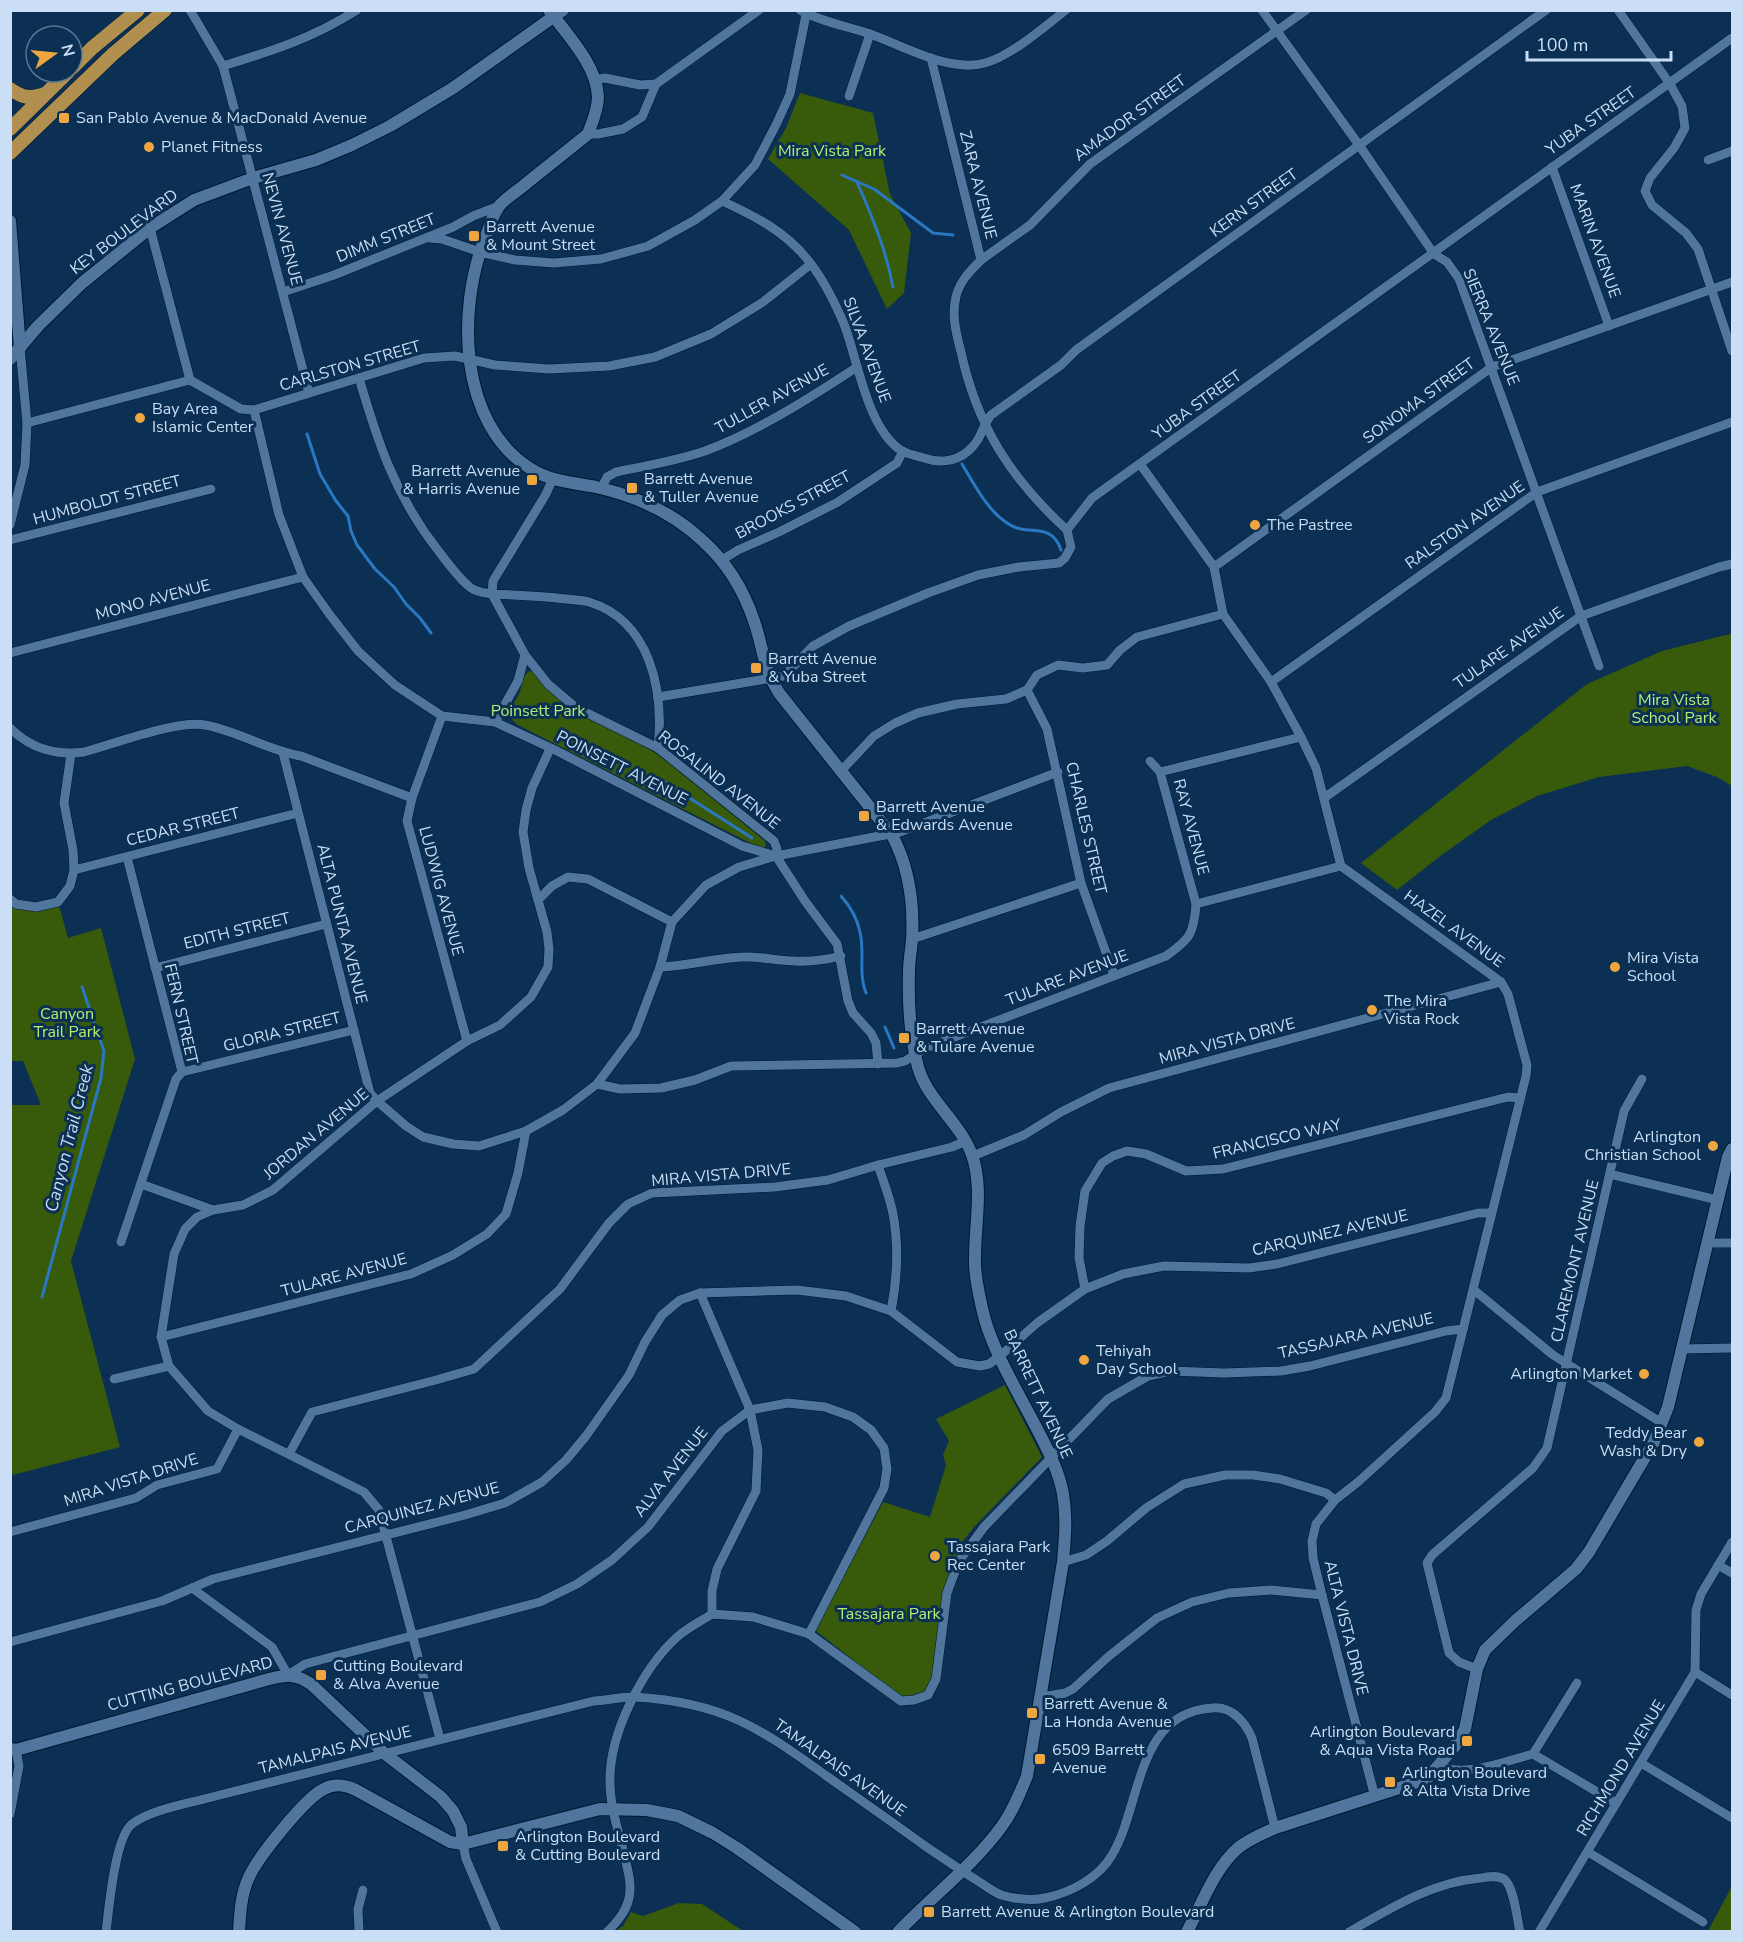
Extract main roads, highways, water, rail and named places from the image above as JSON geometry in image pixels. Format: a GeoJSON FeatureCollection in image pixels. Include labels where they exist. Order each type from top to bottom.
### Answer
{"type":"FeatureCollection","features":[{"type":"Feature","properties":{"kind":"main road"},"geometry":{"type":"LineString","coordinates":[[84,56],[138,10]]}},
{"type":"Feature","properties":{"kind":"main road"},"geometry":{"type":"LineString","coordinates":[[10,153],[104,62],[165,10]]}},
{"type":"Feature","properties":{"kind":"main road"},"geometry":{"type":"LineString","coordinates":[[10,129],[56,84]]}},
{"type":"Feature","properties":{"kind":"main road"},"geometry":{"type":"LineString","coordinates":[[10,89],[21,97],[32,99],[47,93]]}},
{"type":"Feature","properties":{"kind":"waterway"},"geometry":{"type":"LineString","coordinates":[[842,175],[874,189],[933,233],[953,235]]}},
{"type":"Feature","properties":{"kind":"waterway"},"geometry":{"type":"LineString","coordinates":[[857,182],[878,233],[893,287]]}},
{"type":"Feature","properties":{"kind":"waterway"},"geometry":{"type":"LineString","coordinates":[[307,434],[320,474],[348,516],[357,545],[431,633]]}},
{"type":"Feature","properties":{"kind":"waterway"},"geometry":{"type":"LineString","coordinates":[[962,464],[982,496],[1000,518],[1015,527],[1051,535],[1061,550]]}},
{"type":"Feature","properties":{"kind":"waterway"},"geometry":{"type":"LineString","coordinates":[[663,781],[752,838]]}},
{"type":"Feature","properties":{"kind":"waterway"},"geometry":{"type":"LineString","coordinates":[[841,896],[853,912],[859,927],[862,947],[862,978],[866,993]]}},
{"type":"Feature","properties":{"kind":"waterway","name":"Canyon Trail Creek"},"geometry":{"type":"LineString","coordinates":[[42,1297],[101,1078],[104,1051],[82,987]]}},
{"type":"Feature","properties":{"kind":"waterway"},"geometry":{"type":"LineString","coordinates":[[885,1027],[894,1048]]}},
{"type":"Feature","properties":{"kind":"place","name":"San Pablo Avenue & MacDonald Avenue"},"geometry":{"type":"Point","coordinates":[64,118]}},
{"type":"Feature","properties":{"kind":"place","name":"Planet Fitness"},"geometry":{"type":"Point","coordinates":[149,147]}},
{"type":"Feature","properties":{"kind":"place","name":"Barrett Avenue & Mount Street"},"geometry":{"type":"Point","coordinates":[474,236]}},
{"type":"Feature","properties":{"kind":"place","name":"Bay Area Islamic Center"},"geometry":{"type":"Point","coordinates":[140,418]}},
{"type":"Feature","properties":{"kind":"place","name":"Barrett Avenue & Harris Avenue"},"geometry":{"type":"Point","coordinates":[532,480]}},
{"type":"Feature","properties":{"kind":"place","name":"Barrett Avenue & Tuller Avenue"},"geometry":{"type":"Point","coordinates":[632,488]}},
{"type":"Feature","properties":{"kind":"place","name":"The Pastree"},"geometry":{"type":"Point","coordinates":[1255,525]}},
{"type":"Feature","properties":{"kind":"place","name":"Barrett Avenue & Yuba Street"},"geometry":{"type":"Point","coordinates":[756,668]}},
{"type":"Feature","properties":{"kind":"place","name":"Barrett Avenue & Edwards Avenue"},"geometry":{"type":"Point","coordinates":[864,816]}},
{"type":"Feature","properties":{"kind":"place","name":"Mira Vista School"},"geometry":{"type":"Point","coordinates":[1615,967]}},
{"type":"Feature","properties":{"kind":"place","name":"The Mira Vista Rock"},"geometry":{"type":"Point","coordinates":[1372,1010]}},
{"type":"Feature","properties":{"kind":"place","name":"Barrett Avenue & Tulare Avenue"},"geometry":{"type":"Point","coordinates":[904,1038]}},
{"type":"Feature","properties":{"kind":"place","name":"Arlington Christian School"},"geometry":{"type":"Point","coordinates":[1713,1146]}},
{"type":"Feature","properties":{"kind":"place","name":"Tehiyah Day School"},"geometry":{"type":"Point","coordinates":[1084,1360]}},
{"type":"Feature","properties":{"kind":"place","name":"Arlington Market"},"geometry":{"type":"Point","coordinates":[1644,1374]}},
{"type":"Feature","properties":{"kind":"place","name":"Teddy Bear Wash & Dry"},"geometry":{"type":"Point","coordinates":[1699,1442]}},
{"type":"Feature","properties":{"kind":"place","name":"Tassajara Park Rec Center"},"geometry":{"type":"Point","coordinates":[935,1556]}},
{"type":"Feature","properties":{"kind":"place","name":"Cutting Boulevard & Alva Avenue"},"geometry":{"type":"Point","coordinates":[321,1675]}},
{"type":"Feature","properties":{"kind":"place","name":"Barrett Avenue & La Honda Avenue"},"geometry":{"type":"Point","coordinates":[1032,1713]}},
{"type":"Feature","properties":{"kind":"place","name":"Arlington Boulevard & Aqua Vista Road"},"geometry":{"type":"Point","coordinates":[1467,1741]}},
{"type":"Feature","properties":{"kind":"place","name":"6509 Barrett Avenue"},"geometry":{"type":"Point","coordinates":[1040,1759]}},
{"type":"Feature","properties":{"kind":"place","name":"Arlington Boulevard & Alta Vista Drive"},"geometry":{"type":"Point","coordinates":[1390,1782]}},
{"type":"Feature","properties":{"kind":"place","name":"Arlington Boulevard & Cutting Boulevard"},"geometry":{"type":"Point","coordinates":[503,1846]}},
{"type":"Feature","properties":{"kind":"place","name":"Barrett Avenue & Arlington Boulevard"},"geometry":{"type":"Point","coordinates":[929,1912]}},
{"type":"Feature","properties":{"kind":"park label","name":"Mira Vista Park"},"geometry":{"type":"Point","coordinates":[832,151]}},
{"type":"Feature","properties":{"kind":"park label","name":"Mira Vista School Park"},"geometry":{"type":"Point","coordinates":[1674,709]}},
{"type":"Feature","properties":{"kind":"park label","name":"Poinsett Park"},"geometry":{"type":"Point","coordinates":[538,711]}},
{"type":"Feature","properties":{"kind":"park label","name":"Canyon Trail Park"},"geometry":{"type":"Point","coordinates":[67,1023]}},
{"type":"Feature","properties":{"kind":"park label","name":"Tassajara Park"},"geometry":{"type":"Point","coordinates":[889,1614]}}]}
